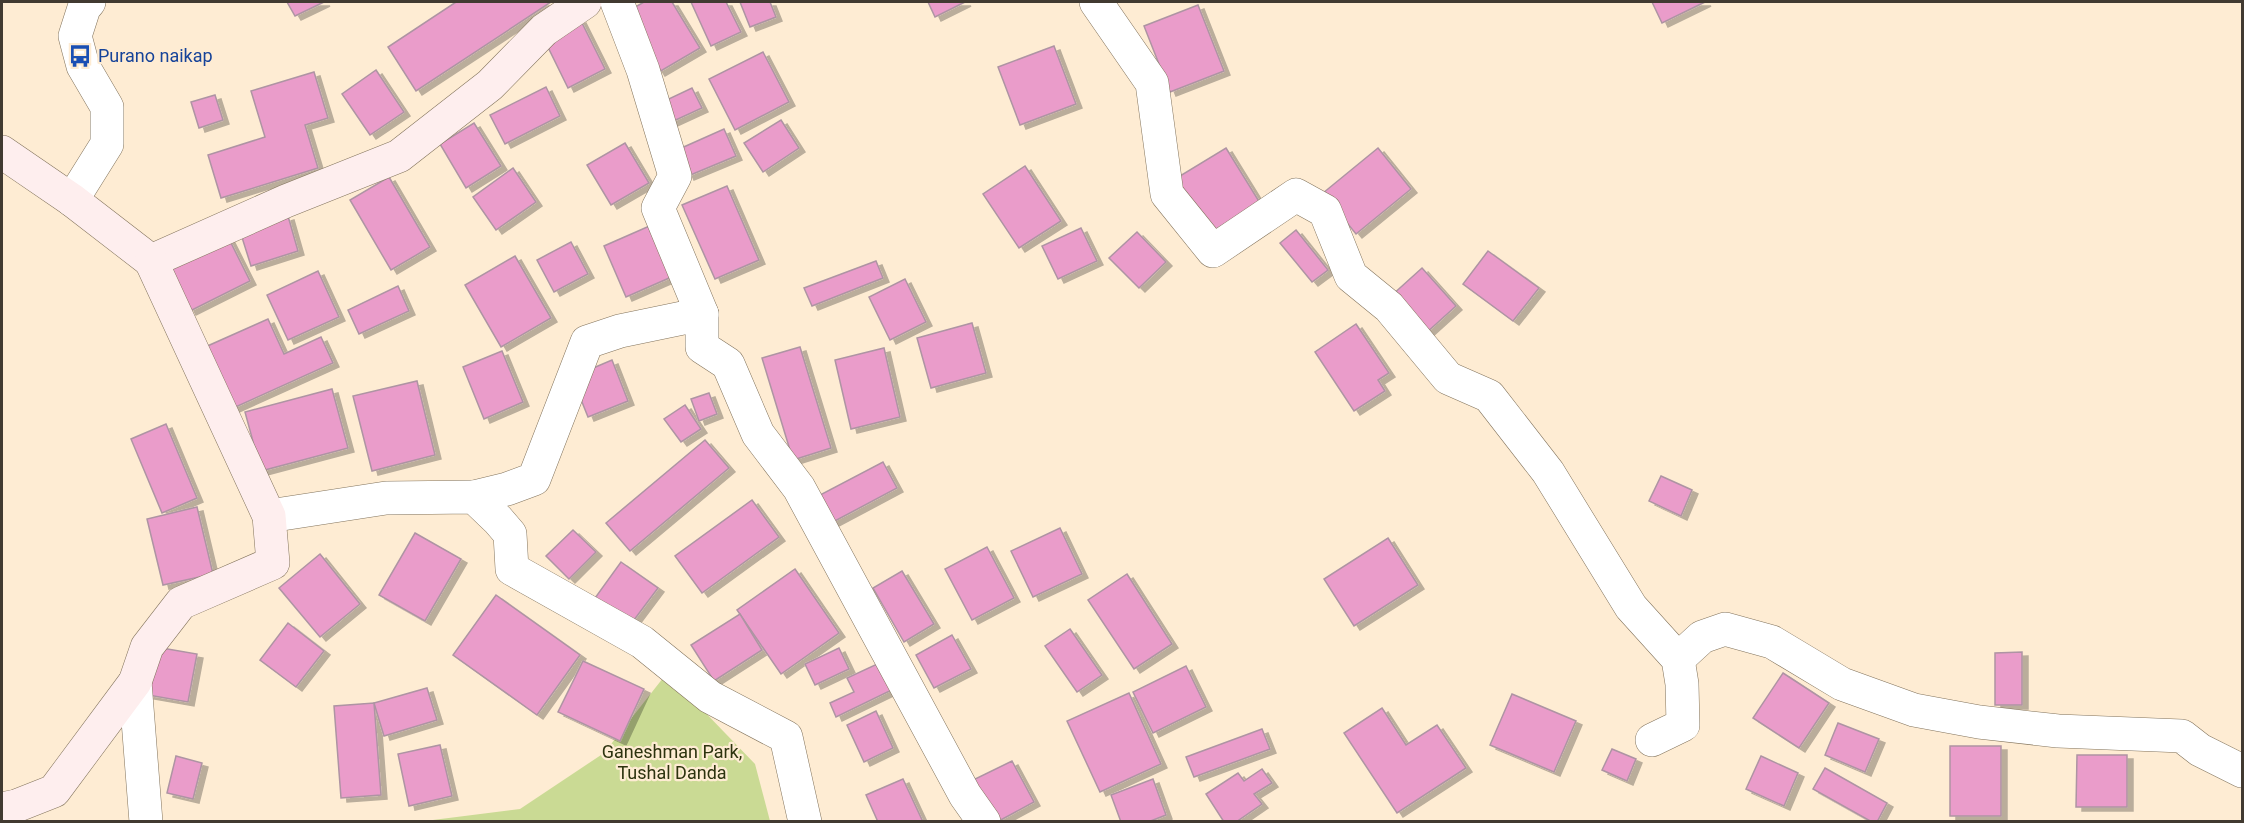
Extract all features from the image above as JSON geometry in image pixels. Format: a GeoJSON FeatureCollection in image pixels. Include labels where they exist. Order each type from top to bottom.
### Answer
{"type":"FeatureCollection","features":[{"type":"Feature","properties":{"kind":"street"},"geometry":{"type":"LineString","coordinates":[[72,200],[107,144],[107,107],[84,66],[75,36],[84,8],[89,2]]}},
{"type":"Feature","properties":{"kind":"street"},"geometry":{"type":"LineString","coordinates":[[151,261],[286,201],[399,156],[490,86],[544,30],[585,2]]}},
{"type":"Feature","properties":{"kind":"street"},"geometry":{"type":"LineString","coordinates":[[617,2],[643,70],[675,176],[658,208],[702,314],[702,347],[728,364],[758,434],[799,488],[965,795],[984,822]]}},
{"type":"Feature","properties":{"kind":"street"},"geometry":{"type":"LineString","coordinates":[[1095,2],[1152,82],[1167,194],[1213,251],[1296,195],[1325,211],[1352,276],[1389,307],[1448,378],[1489,396],[1548,472],[1631,607],[1678,658],[1682,684],[1683,725],[1652,740]]}},
{"type":"Feature","properties":{"kind":"street"},"geometry":{"type":"LineString","coordinates":[[2,152],[72,200],[151,261],[269,516],[273,563],[181,603],[147,647],[135,681],[54,791],[16,806],[2,808]]}},
{"type":"Feature","properties":{"kind":"street"},"geometry":{"type":"LineString","coordinates":[[269,516],[386,498],[474,497],[534,479],[587,342],[620,331],[702,314]]}},
{"type":"Feature","properties":{"kind":"street"},"geometry":{"type":"LineString","coordinates":[[474,497],[510,534],[512,570],[642,642],[710,697],[786,737],[805,822]]}},
{"type":"Feature","properties":{"kind":"street"},"geometry":{"type":"LineString","coordinates":[[1678,658],[1702,637],[1725,629],[1772,642],[1842,684],[1914,710],[1979,722],[2058,731],[2182,736],[2200,750],[2242,771]]}},
{"type":"Feature","properties":{"kind":"street"},"geometry":{"type":"LineString","coordinates":[[135,681],[146,822]]}},
{"type":"Feature","properties":{"kind":"green space","name":"Ganeshman Park, Tushal Danda"},"geometry":{"type":"Polygon","coordinates":[[[667,673],[755,764],[770,821],[417,822],[520,809],[604,753],[667,673]]]}},
{"type":"Feature","properties":{"kind":"building"},"geometry":{"type":"Polygon","coordinates":[[[287,2],[324,2],[295,16],[287,2]]]}},
{"type":"Feature","properties":{"kind":"building"},"geometry":{"type":"Polygon","coordinates":[[[456,2],[551,2],[416,91],[388,47],[456,2]]]}},
{"type":"Feature","properties":{"kind":"building"},"geometry":{"type":"Polygon","coordinates":[[[644,2],[672,2],[700,48],[659,72],[623,14],[644,2]]]}},
{"type":"Feature","properties":{"kind":"building"},"geometry":{"type":"Polygon","coordinates":[[[691,2],[726,2],[741,32],[711,46],[691,2]]]}},
{"type":"Feature","properties":{"kind":"building"},"geometry":{"type":"Polygon","coordinates":[[[740,2],[770,2],[776,17],[750,27],[740,2]]]}},
{"type":"Feature","properties":{"kind":"building"},"geometry":{"type":"Polygon","coordinates":[[[928,2],[965,2],[935,17],[928,2]]]}},
{"type":"Feature","properties":{"kind":"building"},"geometry":{"type":"Polygon","coordinates":[[[1652,2],[1705,2],[1662,23],[1652,2]]]}},
{"type":"Feature","properties":{"kind":"building"},"geometry":{"type":"Polygon","coordinates":[[[1198,5],[1224,71],[1170,92],[1144,26],[1198,5]]]}},
{"type":"Feature","properties":{"kind":"building"},"geometry":{"type":"Polygon","coordinates":[[[580,19],[605,69],[568,88],[543,37],[580,19]]]}},
{"type":"Feature","properties":{"kind":"building"},"geometry":{"type":"Polygon","coordinates":[[[1054,46],[1076,104],[1020,125],[998,67],[1054,46]]]}},
{"type":"Feature","properties":{"kind":"building"},"geometry":{"type":"Polygon","coordinates":[[[763,52],[789,102],[735,130],[709,79],[763,52]]]}},
{"type":"Feature","properties":{"kind":"building"},"geometry":{"type":"Polygon","coordinates":[[[376,70],[404,112],[370,135],[342,94],[376,70]]]}},
{"type":"Feature","properties":{"kind":"building"},"geometry":{"type":"Polygon","coordinates":[[[314,72],[328,118],[305,125],[318,168],[221,198],[208,155],[265,137],[251,91],[314,72]]]}},
{"type":"Feature","properties":{"kind":"building"},"geometry":{"type":"Polygon","coordinates":[[[546,87],[560,116],[505,144],[490,115],[546,87]]]}},
{"type":"Feature","properties":{"kind":"building"},"geometry":{"type":"Polygon","coordinates":[[[692,88],[702,108],[667,124],[658,104],[692,88]]]}},
{"type":"Feature","properties":{"kind":"building"},"geometry":{"type":"Polygon","coordinates":[[[215,95],[223,120],[199,128],[191,102],[215,95]]]}},
{"type":"Feature","properties":{"kind":"building"},"geometry":{"type":"Polygon","coordinates":[[[781,120],[799,148],[763,172],[744,143],[781,120]]]}},
{"type":"Feature","properties":{"kind":"building"},"geometry":{"type":"Polygon","coordinates":[[[474,123],[501,166],[466,188],[440,144],[474,123]]]}},
{"type":"Feature","properties":{"kind":"building"},"geometry":{"type":"Polygon","coordinates":[[[724,129],[736,156],[688,176],[677,150],[724,129]]]}},
{"type":"Feature","properties":{"kind":"building"},"geometry":{"type":"Polygon","coordinates":[[[625,143],[649,183],[611,205],[587,165],[625,143]]]}},
{"type":"Feature","properties":{"kind":"building"},"geometry":{"type":"Polygon","coordinates":[[[1226,148],[1260,203],[1208,234],[1175,179],[1226,148]]]}},
{"type":"Feature","properties":{"kind":"building"},"geometry":{"type":"Polygon","coordinates":[[[1378,148],[1411,189],[1356,234],[1323,193],[1378,148]]]}},
{"type":"Feature","properties":{"kind":"building"},"geometry":{"type":"Polygon","coordinates":[[[1025,166],[1061,221],[1019,248],[983,194],[1025,166]]]}},
{"type":"Feature","properties":{"kind":"building"},"geometry":{"type":"Polygon","coordinates":[[[513,168],[536,202],[496,230],[473,197],[513,168]]]}},
{"type":"Feature","properties":{"kind":"building"},"geometry":{"type":"Polygon","coordinates":[[[389,177],[430,247],[391,270],[350,200],[389,177]]]}},
{"type":"Feature","properties":{"kind":"building"},"geometry":{"type":"Polygon","coordinates":[[[727,186],[759,260],[715,279],[682,205],[727,186]]]}},
{"type":"Feature","properties":{"kind":"building"},"geometry":{"type":"Polygon","coordinates":[[[288,216],[298,251],[251,266],[240,231],[288,216]]]}},
{"type":"Feature","properties":{"kind":"building"},"geometry":{"type":"Polygon","coordinates":[[[654,224],[676,275],[626,297],[604,246],[654,224]]]}},
{"type":"Feature","properties":{"kind":"building"},"geometry":{"type":"Polygon","coordinates":[[[1081,228],[1097,261],[1058,279],[1042,246],[1081,228]]]}},
{"type":"Feature","properties":{"kind":"building"},"geometry":{"type":"Polygon","coordinates":[[[1296,230],[1328,270],[1312,282],[1280,243],[1296,230]]]}},
{"type":"Feature","properties":{"kind":"building"},"geometry":{"type":"Polygon","coordinates":[[[225,231],[250,281],[190,311],[166,261],[225,231]]]}},
{"type":"Feature","properties":{"kind":"building"},"geometry":{"type":"Polygon","coordinates":[[[1137,232],[1166,262],[1139,288],[1109,258],[1137,232]]]}},
{"type":"Feature","properties":{"kind":"building"},"geometry":{"type":"Polygon","coordinates":[[[571,242],[588,274],[554,292],[537,260],[571,242]]]}},
{"type":"Feature","properties":{"kind":"building"},"geometry":{"type":"Polygon","coordinates":[[[1488,251],[1539,288],[1513,321],[1463,284],[1488,251]]]}},
{"type":"Feature","properties":{"kind":"building"},"geometry":{"type":"Polygon","coordinates":[[[515,256],[551,318],[501,347],[465,285],[515,256]]]}},
{"type":"Feature","properties":{"kind":"building"},"geometry":{"type":"Polygon","coordinates":[[[876,261],[883,278],[812,306],[804,288],[876,261]]]}},
{"type":"Feature","properties":{"kind":"building"},"geometry":{"type":"Polygon","coordinates":[[[1422,268],[1456,306],[1425,334],[1391,296],[1422,268]]]}},
{"type":"Feature","properties":{"kind":"building"},"geometry":{"type":"Polygon","coordinates":[[[318,271],[339,317],[288,340],[267,295],[318,271]]]}},
{"type":"Feature","properties":{"kind":"building"},"geometry":{"type":"Polygon","coordinates":[[[905,279],[926,322],[890,340],[869,297],[905,279]]]}},
{"type":"Feature","properties":{"kind":"building"},"geometry":{"type":"Polygon","coordinates":[[[398,286],[409,311],[359,334],[348,310],[398,286]]]}},
{"type":"Feature","properties":{"kind":"building"},"geometry":{"type":"Polygon","coordinates":[[[268,319],[284,354],[321,337],[333,363],[231,409],[203,348],[268,319]]]}},
{"type":"Feature","properties":{"kind":"building"},"geometry":{"type":"Polygon","coordinates":[[[972,323],[986,373],[931,388],[917,338],[972,323]]]}},
{"type":"Feature","properties":{"kind":"building"},"geometry":{"type":"Polygon","coordinates":[[[1356,324],[1389,373],[1378,380],[1385,391],[1354,411],[1315,352],[1356,324]]]}},
{"type":"Feature","properties":{"kind":"building"},"geometry":{"type":"Polygon","coordinates":[[[800,347],[831,448],[793,460],[762,358],[800,347]]]}},
{"type":"Feature","properties":{"kind":"building"},"geometry":{"type":"Polygon","coordinates":[[[884,348],[900,417],[851,429],[835,360],[884,348]]]}},
{"type":"Feature","properties":{"kind":"building"},"geometry":{"type":"Polygon","coordinates":[[[502,351],[523,402],[484,419],[463,367],[502,351]]]}},
{"type":"Feature","properties":{"kind":"building"},"geometry":{"type":"Polygon","coordinates":[[[612,360],[628,401],[588,417],[572,377],[612,360]]]}},
{"type":"Feature","properties":{"kind":"building"},"geometry":{"type":"Polygon","coordinates":[[[417,381],[435,455],[372,471],[353,396],[417,381]]]}},
{"type":"Feature","properties":{"kind":"building"},"geometry":{"type":"Polygon","coordinates":[[[332,389],[348,448],[261,471],[245,412],[332,389]]]}},
{"type":"Feature","properties":{"kind":"building"},"geometry":{"type":"Polygon","coordinates":[[[709,393],[717,414],[699,421],[691,399],[709,393]]]}},
{"type":"Feature","properties":{"kind":"building"},"geometry":{"type":"Polygon","coordinates":[[[685,405],[701,429],[681,442],[664,419],[685,405]]]}},
{"type":"Feature","properties":{"kind":"building"},"geometry":{"type":"Polygon","coordinates":[[[166,424],[197,498],[162,513],[131,439],[166,424]]]}},
{"type":"Feature","properties":{"kind":"building"},"geometry":{"type":"Polygon","coordinates":[[[705,440],[729,468],[630,551],[606,523],[705,440]]]}},
{"type":"Feature","properties":{"kind":"building"},"geometry":{"type":"Polygon","coordinates":[[[883,462],[897,488],[833,522],[820,495],[883,462]]]}},
{"type":"Feature","properties":{"kind":"building"},"geometry":{"type":"Polygon","coordinates":[[[1661,476],[1692,490],[1681,516],[1649,501],[1661,476]]]}},
{"type":"Feature","properties":{"kind":"building"},"geometry":{"type":"Polygon","coordinates":[[[752,500],[779,537],[702,593],[675,556],[752,500]]]}},
{"type":"Feature","properties":{"kind":"building"},"geometry":{"type":"Polygon","coordinates":[[[197,507],[213,574],[163,585],[147,519],[197,507]]]}},
{"type":"Feature","properties":{"kind":"building"},"geometry":{"type":"Polygon","coordinates":[[[1060,528],[1082,574],[1033,597],[1011,551],[1060,528]]]}},
{"type":"Feature","properties":{"kind":"building"},"geometry":{"type":"Polygon","coordinates":[[[573,530],[596,552],[569,579],[546,556],[573,530]]]}},
{"type":"Feature","properties":{"kind":"building"},"geometry":{"type":"Polygon","coordinates":[[[415,533],[461,559],[425,621],[379,595],[415,533]]]}},
{"type":"Feature","properties":{"kind":"building"},"geometry":{"type":"Polygon","coordinates":[[[1388,538],[1418,585],[1354,626],[1324,579],[1388,538]]]}},
{"type":"Feature","properties":{"kind":"building"},"geometry":{"type":"Polygon","coordinates":[[[987,547],[1014,598],[972,620],[945,569],[987,547]]]}},
{"type":"Feature","properties":{"kind":"building"},"geometry":{"type":"Polygon","coordinates":[[[320,554],[360,604],[320,637],[279,588],[320,554]]]}},
{"type":"Feature","properties":{"kind":"building"},"geometry":{"type":"Polygon","coordinates":[[[621,562],[658,588],[631,624],[595,598],[621,562]]]}},
{"type":"Feature","properties":{"kind":"building"},"geometry":{"type":"Polygon","coordinates":[[[795,569],[839,633],[781,674],[737,610],[795,569]]]}},
{"type":"Feature","properties":{"kind":"building"},"geometry":{"type":"Polygon","coordinates":[[[902,571],[934,624],[904,642],[873,588],[902,571]]]}},
{"type":"Feature","properties":{"kind":"building"},"geometry":{"type":"Polygon","coordinates":[[[1127,574],[1172,644],[1134,669],[1088,600],[1127,574]]]}},
{"type":"Feature","properties":{"kind":"building"},"geometry":{"type":"Polygon","coordinates":[[[496,595],[580,655],[537,715],[453,655],[496,595]]]}},
{"type":"Feature","properties":{"kind":"building"},"geometry":{"type":"Polygon","coordinates":[[[740,614],[762,650],[714,681],[691,645],[740,614]]]}},
{"type":"Feature","properties":{"kind":"building"},"geometry":{"type":"Polygon","coordinates":[[[288,623],[324,651],[296,687],[260,660],[288,623]]]}},
{"type":"Feature","properties":{"kind":"building"},"geometry":{"type":"Polygon","coordinates":[[[1070,629],[1102,675],[1077,692],[1045,646],[1070,629]]]}},
{"type":"Feature","properties":{"kind":"building"},"geometry":{"type":"Polygon","coordinates":[[[952,635],[971,669],[934,688],[916,655],[952,635]]]}},
{"type":"Feature","properties":{"kind":"building"},"geometry":{"type":"Polygon","coordinates":[[[156,647],[197,654],[188,702],[148,695],[156,647]]]}},
{"type":"Feature","properties":{"kind":"building"},"geometry":{"type":"Polygon","coordinates":[[[839,648],[849,669],[815,685],[805,664],[839,648]]]}},
{"type":"Feature","properties":{"kind":"building"},"geometry":{"type":"Polygon","coordinates":[[[2022,652],[2022,705],[1995,705],[1995,653],[2022,652]]]}},
{"type":"Feature","properties":{"kind":"building"},"geometry":{"type":"Polygon","coordinates":[[[888,659],[900,686],[836,717],[830,703],[854,692],[847,678],[888,659]]]}},
{"type":"Feature","properties":{"kind":"building"},"geometry":{"type":"Polygon","coordinates":[[[583,661],[644,689],[620,741],[558,712],[583,661]]]}},
{"type":"Feature","properties":{"kind":"building"},"geometry":{"type":"Polygon","coordinates":[[[1186,666],[1206,707],[1153,733],[1133,692],[1186,666]]]}},
{"type":"Feature","properties":{"kind":"building"},"geometry":{"type":"Polygon","coordinates":[[[1783,673],[1829,703],[1799,748],[1753,718],[1783,673]]]}},
{"type":"Feature","properties":{"kind":"building"},"geometry":{"type":"Polygon","coordinates":[[[427,688],[437,720],[384,736],[374,703],[427,688]]]}},
{"type":"Feature","properties":{"kind":"building"},"geometry":{"type":"Polygon","coordinates":[[[1129,693],[1161,764],[1100,792],[1067,721],[1129,693]]]}},
{"type":"Feature","properties":{"kind":"building"},"geometry":{"type":"Polygon","coordinates":[[[1512,694],[1576,721],[1554,772],[1490,745],[1512,694]]]}},
{"type":"Feature","properties":{"kind":"building"},"geometry":{"type":"Polygon","coordinates":[[[374,703],[381,795],[341,798],[334,706],[374,703]]]}},
{"type":"Feature","properties":{"kind":"building"},"geometry":{"type":"Polygon","coordinates":[[[1382,708],[1406,745],[1437,725],[1466,768],[1397,813],[1344,733],[1382,708]]]}},
{"type":"Feature","properties":{"kind":"building"},"geometry":{"type":"Polygon","coordinates":[[[876,711],[893,748],[864,762],[847,725],[876,711]]]}},
{"type":"Feature","properties":{"kind":"building"},"geometry":{"type":"Polygon","coordinates":[[[1838,723],[1879,739],[1865,772],[1825,755],[1838,723]]]}},
{"type":"Feature","properties":{"kind":"building"},"geometry":{"type":"Polygon","coordinates":[[[1262,729],[1270,749],[1194,777],[1186,757],[1262,729]]]}},
{"type":"Feature","properties":{"kind":"building"},"geometry":{"type":"Polygon","coordinates":[[[440,745],[452,796],[409,806],[398,754],[440,745]]]}},
{"type":"Feature","properties":{"kind":"building"},"geometry":{"type":"Polygon","coordinates":[[[1950,746],[2001,746],[2001,816],[1950,816],[1950,746]]]}},
{"type":"Feature","properties":{"kind":"building"},"geometry":{"type":"Polygon","coordinates":[[[1612,749],[1636,759],[1627,781],[1602,770],[1612,749]]]}},
{"type":"Feature","properties":{"kind":"building"},"geometry":{"type":"Polygon","coordinates":[[[2077,755],[2127,755],[2127,807],[2076,807],[2077,755]]]}},
{"type":"Feature","properties":{"kind":"building"},"geometry":{"type":"Polygon","coordinates":[[[176,756],[202,763],[193,799],[167,793],[176,756]]]}},
{"type":"Feature","properties":{"kind":"building"},"geometry":{"type":"Polygon","coordinates":[[[1761,756],[1798,773],[1784,806],[1746,789],[1761,756]]]}},
{"type":"Feature","properties":{"kind":"building"},"geometry":{"type":"Polygon","coordinates":[[[1012,761],[1034,802],[997,822],[971,781],[1012,761]]]}},
{"type":"Feature","properties":{"kind":"building"},"geometry":{"type":"Polygon","coordinates":[[[1825,768],[1887,803],[1877,822],[1872,822],[1813,789],[1825,768]]]}},
{"type":"Feature","properties":{"kind":"building"},"geometry":{"type":"Polygon","coordinates":[[[1262,769],[1272,783],[1254,794],[1262,804],[1236,822],[1224,822],[1206,794],[1238,773],[1244,781],[1262,769]]]}},
{"type":"Feature","properties":{"kind":"building"},"geometry":{"type":"Polygon","coordinates":[[[903,779],[923,822],[878,822],[866,795],[903,779]]]}},
{"type":"Feature","properties":{"kind":"building"},"geometry":{"type":"Polygon","coordinates":[[[1153,779],[1166,815],[1148,822],[1121,822],[1111,795],[1153,779]]]}},
{"type":"Feature","properties":{"kind":"place","name":"Purano naikap"},"geometry":{"type":"Point","coordinates":[80,56]}}]}
